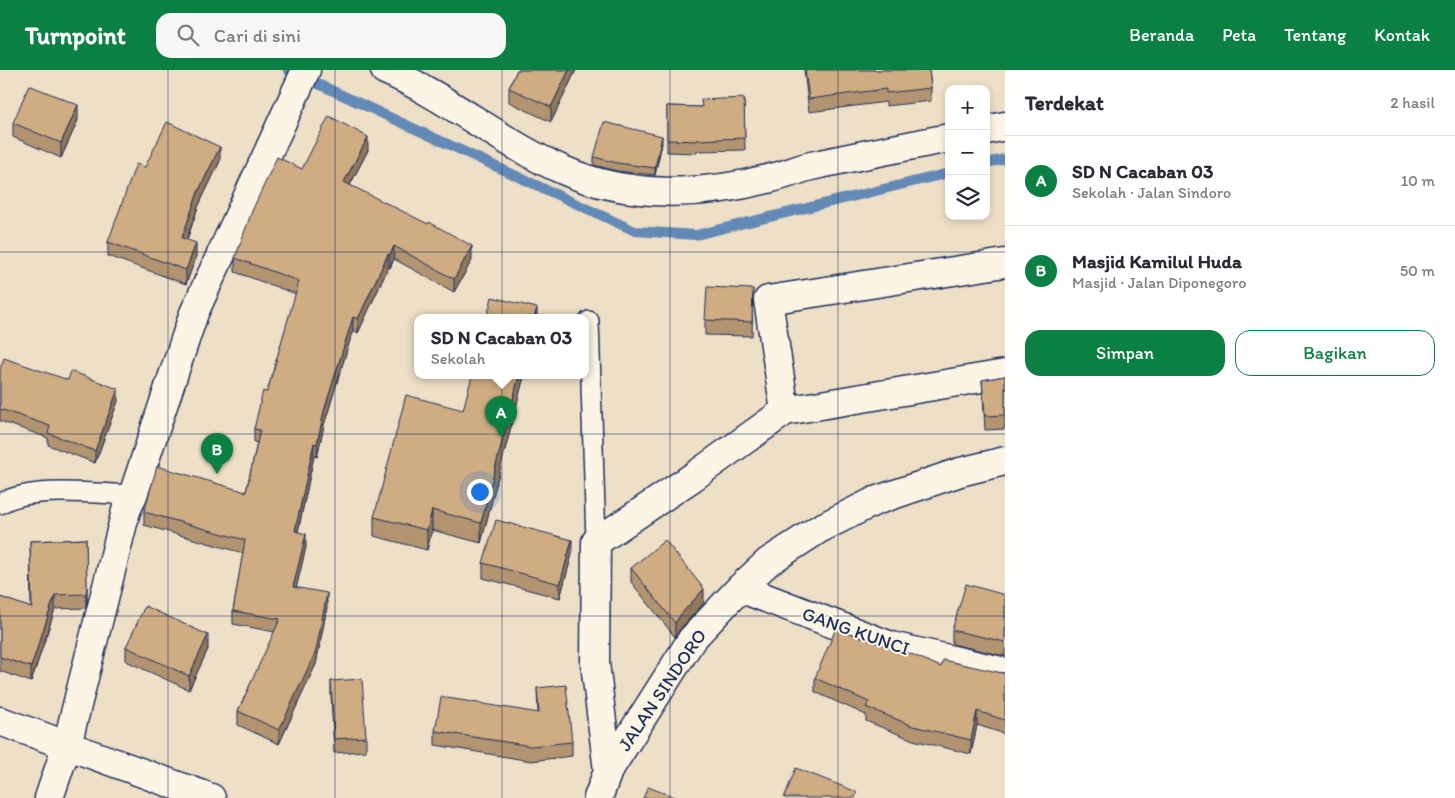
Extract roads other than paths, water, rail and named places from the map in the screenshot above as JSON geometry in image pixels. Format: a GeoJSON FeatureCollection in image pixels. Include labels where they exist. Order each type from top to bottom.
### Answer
{"type":"FeatureCollection","features":[{"type":"Feature","properties":{"kind":"street"},"geometry":{"type":"LineString","coordinates":[[49,798],[67,745],[126,511],[194,313],[306,70]]}},
{"type":"Feature","properties":{"kind":"street"},"geometry":{"type":"LineString","coordinates":[[385,70],[437,97],[525,152],[565,171],[605,184],[654,191],[703,192],[771,179],[808,167],[945,139]]}},
{"type":"Feature","properties":{"kind":"street"},"geometry":{"type":"LineString","coordinates":[[990,129],[1005,126]]}},
{"type":"Feature","properties":{"kind":"street"},"geometry":{"type":"LineString","coordinates":[[785,411],[768,300],[1005,263]]}},
{"type":"Feature","properties":{"kind":"street"},"geometry":{"type":"LineString","coordinates":[[608,771],[595,664],[596,542],[693,477],[785,411],[1005,374]]}},
{"type":"Feature","properties":{"kind":"street","name":"JALAN SINDORO"},"geometry":{"type":"LineString","coordinates":[[598,798],[608,771],[692,639],[740,588],[768,562],[819,529],[876,501],[960,472],[1005,461]]}},
{"type":"Feature","properties":{"kind":"street","name":"GANG KUNCI"},"geometry":{"type":"LineString","coordinates":[[740,588],[891,646],[1005,672]]}},
{"type":"Feature","properties":{"kind":"street"},"geometry":{"type":"LineString","coordinates":[[0,721],[211,798]]}},
{"type":"Feature","properties":{"kind":"lane"},"geometry":{"type":"LineString","coordinates":[[589,349],[596,542]]}},
{"type":"Feature","properties":{"kind":"lane"},"geometry":{"type":"LineString","coordinates":[[0,504],[7,500],[42,492],[133,494]]}},
{"type":"Feature","properties":{"kind":"waterway"},"geometry":{"type":"LineString","coordinates":[[288,70],[635,231],[696,235],[945,174]]}},
{"type":"Feature","properties":{"kind":"waterway"},"geometry":{"type":"LineString","coordinates":[[990,162],[1005,159]]}},
{"type":"Feature","properties":{"kind":"place","name":"SD N Cacaban 03"},"geometry":{"type":"Point","coordinates":[501,437]}},
{"type":"Feature","properties":{"kind":"place","name":"Masjid Kamilul Huda"},"geometry":{"type":"Point","coordinates":[217,474]}}]}
